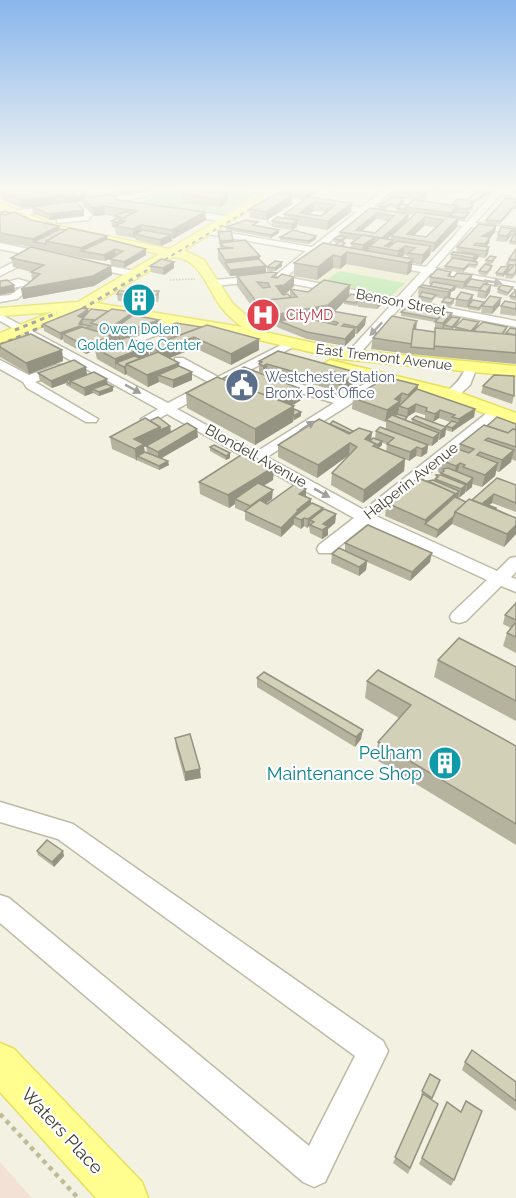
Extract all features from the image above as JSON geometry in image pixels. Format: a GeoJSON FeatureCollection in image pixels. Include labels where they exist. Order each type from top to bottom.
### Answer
{"type":"FeatureCollection","features":[{"type":"Feature","properties":{"kind":"main road"},"geometry":{"type":"LineString","coordinates":[[125,243],[202,264],[229,308],[253,329],[252,337]]}},
{"type":"Feature","properties":{"kind":"main road"},"geometry":{"type":"LineString","coordinates":[[0,337],[81,306],[157,261],[175,255],[192,243]]}},
{"type":"Feature","properties":{"kind":"main road"},"geometry":{"type":"LineString","coordinates":[[202,264],[205,262],[202,247],[204,243]]}},
{"type":"Feature","properties":{"kind":"main road"},"geometry":{"type":"LineString","coordinates":[[64,302],[130,277]]}},
{"type":"Feature","properties":{"kind":"main road"},"geometry":{"type":"LineString","coordinates":[[4,305],[64,302],[81,306]]}},
{"type":"Feature","properties":{"kind":"main road"},"geometry":{"type":"LineString","coordinates":[[4,305],[81,306]]}},
{"type":"Feature","properties":{"kind":"main road","name":"East Tremont Avenue"},"geometry":{"type":"LineString","coordinates":[[81,306],[208,327],[337,360],[516,371]]}},
{"type":"Feature","properties":{"kind":"main road"},"geometry":{"type":"LineString","coordinates":[[208,327],[222,318],[229,308]]}},
{"type":"Feature","properties":{"kind":"main road"},"geometry":{"type":"LineString","coordinates":[[287,347],[381,379],[447,394],[516,418]]}},
{"type":"Feature","properties":{"kind":"main road","name":"East Tremont Avenue"},"geometry":{"type":"LineString","coordinates":[[287,347],[516,377]]}},
{"type":"Feature","properties":{"kind":"main road"},"geometry":{"type":"LineString","coordinates":[[427,366],[426,378],[447,394]]}},
{"type":"Feature","properties":{"kind":"main road","name":"Waters Place"},"geometry":{"type":"LineString","coordinates":[[0,1063],[124,1197]]}},
{"type":"Feature","properties":{"kind":"street"},"geometry":{"type":"LineString","coordinates":[[274,243],[343,255]]}},
{"type":"Feature","properties":{"kind":"street"},"geometry":{"type":"LineString","coordinates":[[278,278],[323,243]]}},
{"type":"Feature","properties":{"kind":"street"},"geometry":{"type":"LineString","coordinates":[[352,355],[454,243]]}},
{"type":"Feature","properties":{"kind":"street"},"geometry":{"type":"LineString","coordinates":[[0,246],[59,258]]}},
{"type":"Feature","properties":{"kind":"street"},"geometry":{"type":"LineString","coordinates":[[1,272],[37,253]]}},
{"type":"Feature","properties":{"kind":"street"},"geometry":{"type":"LineString","coordinates":[[383,262],[516,286]]}},
{"type":"Feature","properties":{"kind":"street"},"geometry":{"type":"LineString","coordinates":[[80,263],[130,277]]}},
{"type":"Feature","properties":{"kind":"street"},"geometry":{"type":"LineString","coordinates":[[1,272],[34,279]]}},
{"type":"Feature","properties":{"kind":"street","name":"Benson Street"},"geometry":{"type":"LineString","coordinates":[[212,281],[278,278],[516,324]]}},
{"type":"Feature","properties":{"kind":"street"},"geometry":{"type":"LineString","coordinates":[[0,286],[18,282],[32,284],[4,305]]}},
{"type":"Feature","properties":{"kind":"street","name":"Blondell Avenue"},"geometry":{"type":"LineString","coordinates":[[0,317],[365,517],[508,583]]}},
{"type":"Feature","properties":{"kind":"street"},"geometry":{"type":"LineString","coordinates":[[28,380],[182,322]]}},
{"type":"Feature","properties":{"kind":"street"},"geometry":{"type":"LineString","coordinates":[[136,340],[149,347]]}},
{"type":"Feature","properties":{"kind":"street"},"geometry":{"type":"LineString","coordinates":[[148,419],[287,347]]}},
{"type":"Feature","properties":{"kind":"street"},"geometry":{"type":"LineString","coordinates":[[179,361],[218,382]]}},
{"type":"Feature","properties":{"kind":"street"},"geometry":{"type":"LineString","coordinates":[[0,364],[28,380],[31,385],[91,419]]}},
{"type":"Feature","properties":{"kind":"street"},"geometry":{"type":"LineString","coordinates":[[235,372],[264,377],[345,402]]}},
{"type":"Feature","properties":{"kind":"street"},"geometry":{"type":"LineString","coordinates":[[447,394],[467,384],[470,372]]}},
{"type":"Feature","properties":{"kind":"street"},"geometry":{"type":"LineString","coordinates":[[258,458],[381,379]]}},
{"type":"Feature","properties":{"kind":"street","name":"Halperin Avenue"},"geometry":{"type":"LineString","coordinates":[[324,549],[497,412]]}},
{"type":"Feature","properties":{"kind":"street"},"geometry":{"type":"LineString","coordinates":[[447,433],[463,439]]}},
{"type":"Feature","properties":{"kind":"street"},"geometry":{"type":"LineString","coordinates":[[459,617],[508,583],[516,561]]}},
{"type":"Feature","properties":{"kind":"street"},"geometry":{"type":"LineString","coordinates":[[0,812],[65,831],[373,1051],[314,1171],[0,907]]}},
{"type":"Feature","properties":{"kind":"path"},"geometry":{"type":"LineString","coordinates":[[170,280],[212,281]]}},
{"type":"Feature","properties":{"kind":"path"},"geometry":{"type":"LineString","coordinates":[[0,1114],[78,1198]]}},
{"type":"Feature","properties":{"kind":"shaded area"},"geometry":{"type":"Polygon","coordinates":[[[321,254],[424,272],[396,299],[288,278],[321,254]]]}},
{"type":"Feature","properties":{"kind":"shaded area"},"geometry":{"type":"Polygon","coordinates":[[[0,1162],[32,1198],[0,1198],[0,1162]]]}},
{"type":"Feature","properties":{"kind":"green space"},"geometry":{"type":"Polygon","coordinates":[[[339,271],[405,283],[391,296],[323,283],[339,271]]]}},
{"type":"Feature","properties":{"kind":"building"},"geometry":{"type":"Polygon","coordinates":[[[56,243],[92,243],[81,248],[56,243]]]}},
{"type":"Feature","properties":{"kind":"building"},"geometry":{"type":"Polygon","coordinates":[[[99,243],[122,243],[146,249],[124,262],[110,259],[123,251],[115,249],[104,255],[81,251],[99,243]]]}},
{"type":"Feature","properties":{"kind":"building"},"geometry":{"type":"Polygon","coordinates":[[[220,243],[248,243],[260,256],[225,260],[218,249],[234,248],[224,247],[220,243]]]}},
{"type":"Feature","properties":{"kind":"building"},"geometry":{"type":"Polygon","coordinates":[[[323,243],[413,259],[408,263],[347,252],[341,257],[333,255],[318,267],[294,263],[323,243]]]}},
{"type":"Feature","properties":{"kind":"building"},"geometry":{"type":"Polygon","coordinates":[[[338,243],[345,243],[341,247],[334,246],[338,243]]]}},
{"type":"Feature","properties":{"kind":"building"},"geometry":{"type":"Polygon","coordinates":[[[374,243],[389,243],[385,246],[389,247],[394,243],[410,243],[431,246],[423,255],[408,253],[415,248],[405,246],[398,251],[370,246],[374,243]]]}},
{"type":"Feature","properties":{"kind":"building"},"geometry":{"type":"Polygon","coordinates":[[[461,243],[486,243],[474,245],[489,247],[486,251],[457,247],[461,243]]]}},
{"type":"Feature","properties":{"kind":"building"},"geometry":{"type":"Polygon","coordinates":[[[31,247],[111,266],[93,276],[21,289],[40,274],[31,272],[44,265],[11,258],[31,247]]]}},
{"type":"Feature","properties":{"kind":"building"},"geometry":{"type":"Polygon","coordinates":[[[516,249],[516,260],[509,259],[516,249]]]}},
{"type":"Feature","properties":{"kind":"building"},"geometry":{"type":"Polygon","coordinates":[[[453,252],[476,255],[473,258],[451,254],[453,252]]]}},
{"type":"Feature","properties":{"kind":"building"},"geometry":{"type":"Polygon","coordinates":[[[490,256],[496,257],[492,261],[486,260],[490,256]]]}},
{"type":"Feature","properties":{"kind":"building"},"geometry":{"type":"Polygon","coordinates":[[[453,258],[477,262],[477,265],[469,264],[463,269],[445,266],[453,258]]]}},
{"type":"Feature","properties":{"kind":"building"},"geometry":{"type":"Polygon","coordinates":[[[161,259],[174,262],[163,268],[150,266],[161,259]]]}},
{"type":"Feature","properties":{"kind":"building"},"geometry":{"type":"Polygon","coordinates":[[[259,259],[266,266],[230,270],[225,263],[259,259]]]}},
{"type":"Feature","properties":{"kind":"building"},"geometry":{"type":"Polygon","coordinates":[[[509,260],[516,261],[516,271],[513,275],[506,274],[514,265],[507,264],[509,260]]]}},
{"type":"Feature","properties":{"kind":"building"},"geometry":{"type":"Polygon","coordinates":[[[275,261],[282,262],[275,268],[267,267],[275,261]]]}},
{"type":"Feature","properties":{"kind":"building"},"geometry":{"type":"Polygon","coordinates":[[[485,264],[492,266],[487,272],[479,271],[485,264]]]}},
{"type":"Feature","properties":{"kind":"building"},"geometry":{"type":"Polygon","coordinates":[[[509,266],[503,274],[496,273],[501,267],[509,266]]]}},
{"type":"Feature","properties":{"kind":"building"},"geometry":{"type":"Polygon","coordinates":[[[437,269],[451,272],[448,276],[454,277],[457,273],[472,275],[464,282],[430,277],[437,269]]]}},
{"type":"Feature","properties":{"kind":"building"},"geometry":{"type":"Polygon","coordinates":[[[271,272],[277,273],[272,277],[277,278],[282,274],[294,277],[284,285],[276,286],[283,295],[288,294],[291,298],[258,301],[258,304],[237,276],[271,272]],[[257,282],[263,288],[270,287],[268,283],[257,282]]]}},
{"type":"Feature","properties":{"kind":"building"},"geometry":{"type":"Polygon","coordinates":[[[471,279],[488,282],[480,288],[465,286],[471,279]]]}},
{"type":"Feature","properties":{"kind":"building"},"geometry":{"type":"Polygon","coordinates":[[[7,280],[14,285],[0,288],[0,281],[7,280]]]}},
{"type":"Feature","properties":{"kind":"building"},"geometry":{"type":"Polygon","coordinates":[[[324,280],[350,285],[328,305],[279,314],[258,301],[297,297],[290,289],[308,292],[324,280]]]}},
{"type":"Feature","properties":{"kind":"building"},"geometry":{"type":"Polygon","coordinates":[[[433,282],[456,286],[450,290],[430,286],[433,282]]]}},
{"type":"Feature","properties":{"kind":"building"},"geometry":{"type":"Polygon","coordinates":[[[484,284],[491,285],[486,292],[479,290],[484,284]]]}},
{"type":"Feature","properties":{"kind":"building"},"geometry":{"type":"Polygon","coordinates":[[[423,285],[451,290],[448,292],[419,287],[423,285]]]}},
{"type":"Feature","properties":{"kind":"building"},"geometry":{"type":"Polygon","coordinates":[[[501,285],[513,287],[508,293],[498,289],[501,285]]]}},
{"type":"Feature","properties":{"kind":"building"},"geometry":{"type":"Polygon","coordinates":[[[119,291],[159,291],[157,295],[117,294],[119,291]]]}},
{"type":"Feature","properties":{"kind":"building"},"geometry":{"type":"Polygon","coordinates":[[[422,292],[436,295],[432,299],[419,296],[422,292]]]}},
{"type":"Feature","properties":{"kind":"building"},"geometry":{"type":"Polygon","coordinates":[[[461,292],[473,295],[468,301],[456,299],[461,292]]]}},
{"type":"Feature","properties":{"kind":"building"},"geometry":{"type":"Polygon","coordinates":[[[351,294],[361,296],[356,303],[344,301],[351,294]]]}},
{"type":"Feature","properties":{"kind":"building"},"geometry":{"type":"Polygon","coordinates":[[[363,295],[381,298],[378,302],[358,300],[363,295]]]}},
{"type":"Feature","properties":{"kind":"building"},"geometry":{"type":"Polygon","coordinates":[[[490,296],[501,298],[493,307],[482,306],[490,296]]]}},
{"type":"Feature","properties":{"kind":"building"},"geometry":{"type":"Polygon","coordinates":[[[446,297],[454,299],[451,303],[442,302],[446,297]]]}},
{"type":"Feature","properties":{"kind":"building"},"geometry":{"type":"Polygon","coordinates":[[[473,300],[484,302],[479,308],[468,306],[473,300]]]}},
{"type":"Feature","properties":{"kind":"building"},"geometry":{"type":"Polygon","coordinates":[[[505,301],[516,303],[516,309],[501,306],[505,301]]]}},
{"type":"Feature","properties":{"kind":"building"},"geometry":{"type":"Polygon","coordinates":[[[83,308],[88,309],[78,316],[83,318],[91,309],[108,311],[95,320],[82,319],[79,324],[91,326],[86,328],[80,326],[60,333],[43,324],[83,308]]]}},
{"type":"Feature","properties":{"kind":"building"},"geometry":{"type":"Polygon","coordinates":[[[406,308],[442,314],[438,319],[401,312],[406,308]]]}},
{"type":"Feature","properties":{"kind":"building"},"geometry":{"type":"Polygon","coordinates":[[[112,309],[133,312],[112,327],[120,329],[111,333],[107,332],[109,329],[91,323],[112,309]]]}},
{"type":"Feature","properties":{"kind":"building"},"geometry":{"type":"Polygon","coordinates":[[[329,311],[322,318],[315,320],[336,325],[338,323],[323,319],[332,311],[366,317],[357,327],[344,324],[342,326],[355,328],[345,339],[307,332],[279,321],[329,311]]]}},
{"type":"Feature","properties":{"kind":"building"},"geometry":{"type":"Polygon","coordinates":[[[445,312],[452,313],[443,323],[435,322],[445,312]]]}},
{"type":"Feature","properties":{"kind":"building"},"geometry":{"type":"Polygon","coordinates":[[[133,315],[159,320],[120,333],[120,329],[116,328],[133,315]]]}},
{"type":"Feature","properties":{"kind":"building"},"geometry":{"type":"Polygon","coordinates":[[[392,316],[417,321],[414,325],[412,344],[373,338],[392,316]]]}},
{"type":"Feature","properties":{"kind":"building"},"geometry":{"type":"Polygon","coordinates":[[[452,317],[460,318],[452,327],[444,325],[452,317]]]}},
{"type":"Feature","properties":{"kind":"building"},"geometry":{"type":"Polygon","coordinates":[[[463,319],[479,322],[471,331],[455,327],[463,319]]]}},
{"type":"Feature","properties":{"kind":"building"},"geometry":{"type":"Polygon","coordinates":[[[483,322],[507,327],[502,334],[473,331],[483,322]]]}},
{"type":"Feature","properties":{"kind":"building"},"geometry":{"type":"Polygon","coordinates":[[[176,323],[201,327],[175,337],[158,330],[176,323]]]}},
{"type":"Feature","properties":{"kind":"building"},"geometry":{"type":"Polygon","coordinates":[[[207,325],[259,339],[231,354],[194,337],[158,351],[149,347],[207,325]]]}},
{"type":"Feature","properties":{"kind":"building"},"geometry":{"type":"Polygon","coordinates":[[[82,327],[112,336],[85,346],[63,334],[82,327]]]}},
{"type":"Feature","properties":{"kind":"building"},"geometry":{"type":"Polygon","coordinates":[[[435,328],[516,335],[516,353],[434,346],[435,328]]]}},
{"type":"Feature","properties":{"kind":"building"},"geometry":{"type":"Polygon","coordinates":[[[510,328],[516,329],[516,335],[506,333],[510,328]]]}},
{"type":"Feature","properties":{"kind":"building"},"geometry":{"type":"Polygon","coordinates":[[[413,329],[435,332],[434,349],[411,347],[413,329]]]}},
{"type":"Feature","properties":{"kind":"building"},"geometry":{"type":"Polygon","coordinates":[[[31,334],[62,350],[26,363],[0,347],[0,344],[31,334]]]}},
{"type":"Feature","properties":{"kind":"building"},"geometry":{"type":"Polygon","coordinates":[[[128,337],[148,346],[115,359],[95,348],[128,337]]]}},
{"type":"Feature","properties":{"kind":"building"},"geometry":{"type":"Polygon","coordinates":[[[278,351],[359,373],[340,385],[267,364],[263,366],[259,364],[262,362],[259,361],[278,351]]]}},
{"type":"Feature","properties":{"kind":"building"},"geometry":{"type":"Polygon","coordinates":[[[158,352],[179,363],[147,375],[126,364],[158,352]]]}},
{"type":"Feature","properties":{"kind":"building"},"geometry":{"type":"Polygon","coordinates":[[[134,356],[141,358],[124,367],[116,363],[134,356]]]}},
{"type":"Feature","properties":{"kind":"building"},"geometry":{"type":"Polygon","coordinates":[[[74,360],[86,367],[51,381],[38,373],[74,360]]]}},
{"type":"Feature","properties":{"kind":"building"},"geometry":{"type":"Polygon","coordinates":[[[179,366],[192,372],[173,380],[158,375],[179,366]]]}},
{"type":"Feature","properties":{"kind":"building"},"geometry":{"type":"Polygon","coordinates":[[[244,367],[301,389],[280,401],[222,379],[244,367]]]}},
{"type":"Feature","properties":{"kind":"building"},"geometry":{"type":"Polygon","coordinates":[[[94,372],[107,379],[84,388],[70,381],[94,372]]]}},
{"type":"Feature","properties":{"kind":"building"},"geometry":{"type":"Polygon","coordinates":[[[87,374],[70,381],[70,384],[66,381],[87,374]]]}},
{"type":"Feature","properties":{"kind":"building"},"geometry":{"type":"Polygon","coordinates":[[[494,375],[514,376],[514,396],[483,386],[494,375]]]}},
{"type":"Feature","properties":{"kind":"building"},"geometry":{"type":"Polygon","coordinates":[[[217,377],[294,406],[255,429],[186,393],[217,377]]]}},
{"type":"Feature","properties":{"kind":"building"},"geometry":{"type":"Polygon","coordinates":[[[386,377],[418,385],[408,395],[402,393],[395,399],[400,401],[387,410],[353,398],[386,377]]]}},
{"type":"Feature","properties":{"kind":"building"},"geometry":{"type":"Polygon","coordinates":[[[107,384],[113,387],[99,392],[92,389],[107,384]]]}},
{"type":"Feature","properties":{"kind":"building"},"geometry":{"type":"Polygon","coordinates":[[[417,389],[475,409],[459,419],[452,417],[455,415],[440,410],[435,414],[426,411],[427,408],[416,404],[408,409],[399,406],[417,389]]]}},
{"type":"Feature","properties":{"kind":"building"},"geometry":{"type":"Polygon","coordinates":[[[294,409],[301,412],[293,416],[294,409]]]}},
{"type":"Feature","properties":{"kind":"building"},"geometry":{"type":"Polygon","coordinates":[[[397,414],[407,417],[404,420],[395,416],[397,414]]]}},
{"type":"Feature","properties":{"kind":"building"},"geometry":{"type":"Polygon","coordinates":[[[392,415],[439,433],[433,438],[386,420],[392,415]]]}},
{"type":"Feature","properties":{"kind":"building"},"geometry":{"type":"Polygon","coordinates":[[[416,416],[446,427],[441,431],[412,419],[416,416]]]}},
{"type":"Feature","properties":{"kind":"building"},"geometry":{"type":"Polygon","coordinates":[[[158,417],[170,426],[160,430],[160,427],[149,421],[158,417]]]}},
{"type":"Feature","properties":{"kind":"building"},"geometry":{"type":"Polygon","coordinates":[[[497,417],[516,424],[516,430],[513,429],[508,433],[487,426],[497,417]]]}},
{"type":"Feature","properties":{"kind":"building"},"geometry":{"type":"Polygon","coordinates":[[[145,418],[160,427],[134,439],[144,444],[135,449],[110,437],[145,418]]]}},
{"type":"Feature","properties":{"kind":"building"},"geometry":{"type":"Polygon","coordinates":[[[319,419],[349,434],[359,428],[372,432],[365,439],[376,444],[373,446],[405,459],[364,490],[332,473],[357,447],[350,443],[318,465],[278,445],[319,419]]]}},
{"type":"Feature","properties":{"kind":"building"},"geometry":{"type":"Polygon","coordinates":[[[333,421],[353,431],[350,433],[330,424],[333,421]]]}},
{"type":"Feature","properties":{"kind":"building"},"geometry":{"type":"Polygon","coordinates":[[[452,421],[458,423],[452,428],[446,426],[452,421]]]}},
{"type":"Feature","properties":{"kind":"building"},"geometry":{"type":"Polygon","coordinates":[[[187,423],[197,429],[158,452],[146,446],[187,423]]]}},
{"type":"Feature","properties":{"kind":"building"},"geometry":{"type":"Polygon","coordinates":[[[484,425],[508,433],[513,429],[516,430],[516,447],[488,438],[485,440],[514,450],[502,460],[480,452],[477,455],[498,463],[485,475],[463,467],[465,465],[460,463],[456,466],[440,460],[455,448],[469,453],[474,449],[460,444],[484,425]]]}},
{"type":"Feature","properties":{"kind":"building"},"geometry":{"type":"Polygon","coordinates":[[[380,427],[428,445],[422,449],[417,447],[410,452],[387,444],[394,438],[376,431],[380,427]]]}},
{"type":"Feature","properties":{"kind":"building"},"geometry":{"type":"Polygon","coordinates":[[[373,438],[382,441],[375,445],[370,441],[373,438]]]}},
{"type":"Feature","properties":{"kind":"building"},"geometry":{"type":"Polygon","coordinates":[[[214,445],[230,453],[226,456],[210,447],[214,445]]]}},
{"type":"Feature","properties":{"kind":"building"},"geometry":{"type":"Polygon","coordinates":[[[145,452],[168,461],[159,466],[137,456],[145,452]]]}},
{"type":"Feature","properties":{"kind":"building"},"geometry":{"type":"Polygon","coordinates":[[[244,453],[274,467],[228,495],[199,482],[244,453]]]}},
{"type":"Feature","properties":{"kind":"building"},"geometry":{"type":"Polygon","coordinates":[[[448,468],[473,478],[467,484],[441,473],[443,469],[448,468]]]}},
{"type":"Feature","properties":{"kind":"building"},"geometry":{"type":"Polygon","coordinates":[[[436,475],[466,485],[461,489],[435,479],[438,477],[436,475]]]}},
{"type":"Feature","properties":{"kind":"building"},"geometry":{"type":"Polygon","coordinates":[[[418,478],[456,493],[425,520],[387,503],[418,478]]]}},
{"type":"Feature","properties":{"kind":"building"},"geometry":{"type":"Polygon","coordinates":[[[497,478],[516,485],[516,503],[494,494],[483,503],[495,509],[472,500],[497,478]]]}},
{"type":"Feature","properties":{"kind":"building"},"geometry":{"type":"Polygon","coordinates":[[[433,480],[459,491],[456,494],[428,481],[433,480]]]}},
{"type":"Feature","properties":{"kind":"building"},"geometry":{"type":"Polygon","coordinates":[[[258,483],[273,490],[250,506],[235,499],[258,483]]]}},
{"type":"Feature","properties":{"kind":"building"},"geometry":{"type":"Polygon","coordinates":[[[295,484],[306,489],[299,494],[311,499],[297,510],[281,528],[245,511],[260,500],[267,504],[295,484]]]}},
{"type":"Feature","properties":{"kind":"building"},"geometry":{"type":"Polygon","coordinates":[[[455,497],[466,502],[455,512],[454,516],[438,530],[425,524],[455,497]]]}},
{"type":"Feature","properties":{"kind":"building"},"geometry":{"type":"Polygon","coordinates":[[[469,499],[516,518],[516,525],[507,534],[455,512],[469,499]]]}},
{"type":"Feature","properties":{"kind":"building"},"geometry":{"type":"Polygon","coordinates":[[[312,503],[323,508],[308,519],[301,520],[294,517],[312,503]]]}},
{"type":"Feature","properties":{"kind":"building"},"geometry":{"type":"Polygon","coordinates":[[[324,509],[336,514],[323,524],[328,526],[322,530],[310,525],[314,522],[310,520],[324,509]]]}},
{"type":"Feature","properties":{"kind":"building"},"geometry":{"type":"Polygon","coordinates":[[[368,525],[432,553],[412,572],[345,543],[368,525]]]}},
{"type":"Feature","properties":{"kind":"building"},"geometry":{"type":"Polygon","coordinates":[[[339,548],[367,561],[359,567],[332,554],[339,548]]]}},
{"type":"Feature","properties":{"kind":"building"},"geometry":{"type":"Polygon","coordinates":[[[516,603],[516,620],[505,615],[516,603]]]}},
{"type":"Feature","properties":{"kind":"building"},"geometry":{"type":"Polygon","coordinates":[[[516,622],[516,637],[507,633],[516,622]]]}},
{"type":"Feature","properties":{"kind":"building"},"geometry":{"type":"Polygon","coordinates":[[[459,638],[516,667],[516,701],[438,660],[459,638]]]}},
{"type":"Feature","properties":{"kind":"building","name":"Pelham Maintenance Shop"},"geometry":{"type":"Polygon","coordinates":[[[378,670],[516,746],[516,824],[378,742],[411,705],[367,681],[378,670]]]}},
{"type":"Feature","properties":{"kind":"building"},"geometry":{"type":"Polygon","coordinates":[[[264,672],[363,730],[356,737],[257,678],[264,672]]]}},
{"type":"Feature","properties":{"kind":"building"},"geometry":{"type":"Polygon","coordinates":[[[190,734],[200,769],[185,772],[175,738],[190,734]]]}},
{"type":"Feature","properties":{"kind":"building"},"geometry":{"type":"Polygon","coordinates":[[[47,840],[63,851],[52,862],[37,851],[47,840]]]}},
{"type":"Feature","properties":{"kind":"building"},"geometry":{"type":"Polygon","coordinates":[[[472,1050],[516,1082],[516,1101],[465,1062],[472,1050]]]}},
{"type":"Feature","properties":{"kind":"building"},"geometry":{"type":"Polygon","coordinates":[[[430,1074],[440,1080],[432,1098],[422,1091],[430,1074]]]}},
{"type":"Feature","properties":{"kind":"building"},"geometry":{"type":"Polygon","coordinates":[[[423,1094],[438,1104],[410,1168],[395,1157],[423,1094]]]}},
{"type":"Feature","properties":{"kind":"building"},"geometry":{"type":"Polygon","coordinates":[[[466,1101],[482,1111],[454,1180],[422,1158],[447,1102],[461,1112],[466,1101]]]}},
{"type":"Feature","properties":{"kind":"railway"},"geometry":{"type":"LineString","coordinates":[[144,272],[193,243]]}},
{"type":"Feature","properties":{"kind":"railway"},"geometry":{"type":"LineString","coordinates":[[0,345],[82,309],[146,271]]}},
{"type":"Feature","properties":{"kind":"railway"},"geometry":{"type":"LineString","coordinates":[[15,330],[57,313]]}},
{"type":"Feature","properties":{"kind":"place","name":"Owen Dolen Golden Age Center"},"geometry":{"type":"Point","coordinates":[139,300]}},
{"type":"Feature","properties":{"kind":"place","name":"CityMD"},"geometry":{"type":"Point","coordinates":[263,315]}},
{"type":"Feature","properties":{"kind":"place","name":"Westchester Station Bronx Post Office"},"geometry":{"type":"Point","coordinates":[242,385]}},
{"type":"Feature","properties":{"kind":"place","name":"Pelham Maintenance Shop"},"geometry":{"type":"Point","coordinates":[445,763]}}]}
